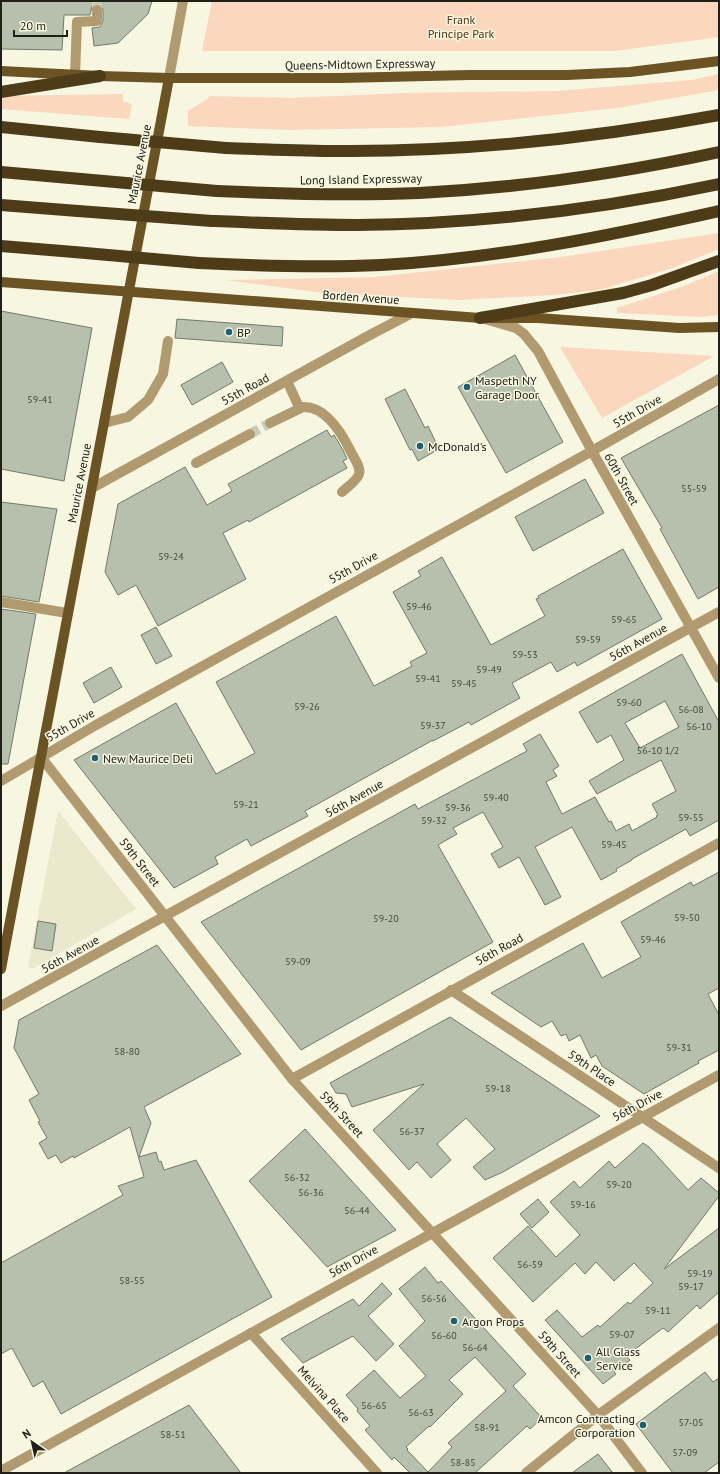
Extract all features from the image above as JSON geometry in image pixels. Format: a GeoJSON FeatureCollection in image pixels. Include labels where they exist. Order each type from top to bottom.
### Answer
{"type":"FeatureCollection","features":[{"type":"Feature","properties":{"kind":"highway"},"geometry":{"type":"LineString","coordinates":[[1,92],[100,76]]}},
{"type":"Feature","properties":{"kind":"highway"},"geometry":{"type":"LineString","coordinates":[[1,127],[226,148],[338,151],[454,147],[564,138],[719,115]]}},
{"type":"Feature","properties":{"kind":"highway","name":"Long Island Expressway"},"geometry":{"type":"LineString","coordinates":[[1,172],[217,191],[355,195],[420,193],[549,181],[613,172],[719,152]]}},
{"type":"Feature","properties":{"kind":"highway"},"geometry":{"type":"LineString","coordinates":[[1,205],[212,221],[358,225],[451,221],[585,208],[684,192],[719,184]]}},
{"type":"Feature","properties":{"kind":"highway"},"geometry":{"type":"LineString","coordinates":[[1,246],[199,263],[342,266],[430,261],[524,249],[574,241],[719,211]]}},
{"type":"Feature","properties":{"kind":"highway"},"geometry":{"type":"LineString","coordinates":[[480,318],[623,293],[652,285],[719,261]]}},
{"type":"Feature","properties":{"kind":"main road","name":"Queens-Midtown Expressway"},"geometry":{"type":"LineString","coordinates":[[1,71],[169,78],[341,78],[470,75],[568,75],[636,71],[719,61]]}},
{"type":"Feature","properties":{"kind":"main road","name":"Maurice Avenue"},"geometry":{"type":"LineString","coordinates":[[1,969],[3,945],[41,757],[169,78]]}},
{"type":"Feature","properties":{"kind":"main road","name":"Borden Avenue"},"geometry":{"type":"LineString","coordinates":[[1,282],[480,318],[538,318],[679,328],[719,327]]}},
{"type":"Feature","properties":{"kind":"street","name":"Maurice Avenue"},"geometry":{"type":"LineString","coordinates":[[169,78],[183,1]]}},
{"type":"Feature","properties":{"kind":"street"},"geometry":{"type":"LineString","coordinates":[[75,75],[78,22],[97,21],[97,10]]}},
{"type":"Feature","properties":{"kind":"street","name":"55th Road"},"geometry":{"type":"LineString","coordinates":[[92,488],[412,313]]}},
{"type":"Feature","properties":{"kind":"street","name":"60th Street"},"geometry":{"type":"LineString","coordinates":[[480,318],[516,328],[524,334],[538,351],[719,678]]}},
{"type":"Feature","properties":{"kind":"street"},"geometry":{"type":"LineString","coordinates":[[104,423],[128,417],[148,400],[163,374],[168,341]]}},
{"type":"Feature","properties":{"kind":"street","name":"55th Drive"},"geometry":{"type":"LineString","coordinates":[[1,781],[123,710],[592,451],[719,379]]}},
{"type":"Feature","properties":{"kind":"street"},"geometry":{"type":"LineString","coordinates":[[287,380],[299,408]]}},
{"type":"Feature","properties":{"kind":"street"},"geometry":{"type":"LineString","coordinates":[[270,423],[299,408],[308,406],[329,419],[338,428],[360,472],[359,476],[342,492]]}},
{"type":"Feature","properties":{"kind":"street"},"geometry":{"type":"LineString","coordinates":[[196,462],[250,434]]}},
{"type":"Feature","properties":{"kind":"street"},"geometry":{"type":"LineString","coordinates":[[1,602],[67,613]]}},
{"type":"Feature","properties":{"kind":"street","name":"56th Avenue"},"geometry":{"type":"LineString","coordinates":[[1,1006],[719,612]]}},
{"type":"Feature","properties":{"kind":"street","name":"59th Street"},"geometry":{"type":"LineString","coordinates":[[41,757],[292,1079],[598,1415],[642,1473]]}},
{"type":"Feature","properties":{"kind":"street","name":"56th Road"},"geometry":{"type":"LineString","coordinates":[[292,1079],[719,843]]}},
{"type":"Feature","properties":{"kind":"street","name":"59th Place"},"geometry":{"type":"LineString","coordinates":[[451,990],[719,1168]]}},
{"type":"Feature","properties":{"kind":"street","name":"56th Drive"},"geometry":{"type":"LineString","coordinates":[[1,1471],[15,1469],[251,1333],[719,1075]]}},
{"type":"Feature","properties":{"kind":"street"},"geometry":{"type":"LineString","coordinates":[[526,1473],[598,1415],[719,1328]]}},
{"type":"Feature","properties":{"kind":"street","name":"Melvina Place"},"geometry":{"type":"LineString","coordinates":[[251,1333],[377,1473]]}},
{"type":"Feature","properties":{"kind":"shaded area"},"geometry":{"type":"Polygon","coordinates":[[[58,811],[136,909],[32,969],[28,967],[58,811]]]}},
{"type":"Feature","properties":{"kind":"green space","name":"Frank Principe Park"},"geometry":{"type":"Polygon","coordinates":[[[212,1],[719,1],[719,37],[614,51],[202,51],[212,1]]]}},
{"type":"Feature","properties":{"kind":"green space"},"geometry":{"type":"Polygon","coordinates":[[[719,74],[719,90],[617,108],[441,127],[289,130],[188,126],[188,111],[210,96],[291,98],[405,93],[557,91],[692,80],[719,74]]]}},
{"type":"Feature","properties":{"kind":"green space"},"geometry":{"type":"Polygon","coordinates":[[[123,94],[123,101],[132,104],[129,119],[1,109],[1,96],[123,94]]]}},
{"type":"Feature","properties":{"kind":"green space"},"geometry":{"type":"Polygon","coordinates":[[[719,233],[719,249],[673,268],[599,290],[554,295],[461,300],[324,293],[226,280],[374,277],[561,257],[719,233]]]}},
{"type":"Feature","properties":{"kind":"green space"},"geometry":{"type":"Polygon","coordinates":[[[719,271],[719,315],[701,317],[617,313],[617,308],[684,286],[719,271]]]}},
{"type":"Feature","properties":{"kind":"green space"},"geometry":{"type":"Polygon","coordinates":[[[560,347],[714,356],[602,418],[560,347]]]}},
{"type":"Feature","properties":{"kind":"building"},"geometry":{"type":"Polygon","coordinates":[[[1,1],[152,1],[148,14],[118,43],[94,46],[92,28],[100,27],[103,21],[103,10],[100,4],[94,4],[92,6],[90,15],[64,15],[62,50],[1,49],[1,1]]]}},
{"type":"Feature","properties":{"kind":"building"},"geometry":{"type":"Polygon","coordinates":[[[1,311],[92,328],[64,481],[1,469],[1,311]]]}},
{"type":"Feature","properties":{"kind":"building","name":"BP"},"geometry":{"type":"Polygon","coordinates":[[[177,319],[283,327],[282,346],[175,338],[177,319]]]}},
{"type":"Feature","properties":{"kind":"building"},"geometry":{"type":"Polygon","coordinates":[[[515,355],[563,442],[506,473],[458,387],[515,355]]]}},
{"type":"Feature","properties":{"kind":"building"},"geometry":{"type":"Polygon","coordinates":[[[222,362],[233,382],[192,405],[181,385],[222,362]]]}},
{"type":"Feature","properties":{"kind":"building"},"geometry":{"type":"Polygon","coordinates":[[[405,389],[425,428],[428,426],[439,449],[418,461],[412,449],[410,450],[385,399],[405,389]]]}},
{"type":"Feature","properties":{"kind":"building"},"geometry":{"type":"Polygon","coordinates":[[[719,405],[719,587],[698,599],[660,529],[662,528],[621,458],[719,405]]]}},
{"type":"Feature","properties":{"kind":"building"},"geometry":{"type":"Polygon","coordinates":[[[327,430],[331,437],[334,435],[343,450],[347,459],[343,461],[347,468],[249,522],[248,520],[223,533],[246,579],[158,626],[136,585],[118,595],[105,572],[118,504],[185,467],[207,505],[232,491],[228,484],[327,430]]]}},
{"type":"Feature","properties":{"kind":"building"},"geometry":{"type":"Polygon","coordinates":[[[585,479],[604,513],[533,551],[515,517],[585,479]]]}},
{"type":"Feature","properties":{"kind":"building"},"geometry":{"type":"Polygon","coordinates":[[[1,502],[57,509],[39,602],[1,596],[1,502]]]}},
{"type":"Feature","properties":{"kind":"building"},"geometry":{"type":"Polygon","coordinates":[[[623,549],[662,619],[577,666],[575,662],[557,672],[551,662],[512,683],[520,698],[471,725],[469,722],[433,740],[305,811],[308,816],[251,846],[247,839],[215,857],[218,864],[174,888],[74,760],[176,703],[216,774],[255,753],[216,682],[336,616],[374,686],[412,666],[410,662],[427,653],[393,592],[421,576],[418,571],[442,557],[491,645],[545,616],[536,599],[539,598],[538,596],[623,549]]]}},
{"type":"Feature","properties":{"kind":"building"},"geometry":{"type":"Polygon","coordinates":[[[1,609],[36,614],[8,764],[1,764],[1,609]]]}},
{"type":"Feature","properties":{"kind":"building"},"geometry":{"type":"Polygon","coordinates":[[[156,627],[172,656],[156,664],[141,635],[156,627]]]}},
{"type":"Feature","properties":{"kind":"building"},"geometry":{"type":"Polygon","coordinates":[[[682,654],[719,722],[719,820],[690,836],[686,829],[632,859],[616,869],[617,871],[601,880],[572,827],[535,847],[561,897],[545,905],[519,857],[499,868],[491,854],[503,847],[483,812],[453,828],[457,834],[438,845],[493,942],[301,1050],[201,922],[415,804],[418,809],[527,751],[523,744],[540,734],[559,766],[553,770],[557,776],[546,782],[562,814],[595,797],[609,822],[611,821],[616,831],[629,824],[632,831],[657,817],[656,816],[658,815],[652,804],[676,791],[661,760],[597,794],[589,781],[624,760],[611,735],[597,743],[579,712],[682,654]],[[665,701],[625,723],[640,748],[679,727],[665,701]]]}},
{"type":"Feature","properties":{"kind":"building"},"geometry":{"type":"Polygon","coordinates":[[[111,667],[122,687],[94,703],[83,683],[111,667]]]}},
{"type":"Feature","properties":{"kind":"building"},"geometry":{"type":"Polygon","coordinates":[[[719,872],[719,988],[708,994],[719,1015],[719,1050],[644,1094],[602,1066],[596,1055],[591,1058],[580,1035],[569,1041],[566,1034],[561,1036],[552,1021],[541,1027],[491,993],[583,943],[602,978],[641,957],[621,922],[691,882],[693,886],[719,872]]]}},
{"type":"Feature","properties":{"kind":"building"},"geometry":{"type":"Polygon","coordinates":[[[38,921],[56,924],[52,951],[34,948],[38,921]]]}},
{"type":"Feature","properties":{"kind":"building"},"geometry":{"type":"Polygon","coordinates":[[[157,945],[241,1054],[144,1107],[151,1123],[139,1157],[156,1152],[159,1162],[161,1161],[164,1170],[196,1160],[272,1297],[61,1414],[43,1381],[33,1387],[12,1348],[1,1354],[1,1263],[123,1195],[118,1186],[144,1177],[130,1127],[74,1158],[73,1156],[61,1163],[56,1155],[48,1159],[39,1143],[47,1138],[38,1122],[40,1121],[29,1100],[39,1094],[14,1048],[19,1020],[157,945]]]}},
{"type":"Feature","properties":{"kind":"building"},"geometry":{"type":"Polygon","coordinates":[[[450,1017],[600,1116],[503,1172],[485,1180],[473,1167],[495,1149],[466,1118],[437,1144],[451,1160],[431,1178],[417,1162],[409,1170],[373,1130],[424,1084],[352,1107],[346,1094],[336,1093],[330,1083],[450,1017]]]}},
{"type":"Feature","properties":{"kind":"building"},"geometry":{"type":"Polygon","coordinates":[[[305,1129],[396,1230],[327,1267],[249,1181],[305,1129]]]}},
{"type":"Feature","properties":{"kind":"building"},"geometry":{"type":"Polygon","coordinates":[[[643,1143],[649,1147],[688,1190],[701,1178],[719,1193],[719,1196],[664,1269],[719,1228],[719,1292],[700,1309],[697,1305],[668,1332],[663,1328],[626,1356],[630,1360],[614,1372],[616,1374],[603,1384],[545,1320],[557,1310],[582,1337],[598,1325],[600,1327],[628,1302],[630,1304],[653,1283],[634,1263],[614,1281],[596,1262],[585,1274],[575,1263],[533,1302],[493,1258],[528,1226],[556,1257],[580,1235],[550,1202],[574,1181],[580,1188],[609,1161],[615,1168],[643,1143]]]}},
{"type":"Feature","properties":{"kind":"building"},"geometry":{"type":"Polygon","coordinates":[[[538,1199],[549,1212],[532,1228],[520,1214],[538,1199]]]}},
{"type":"Feature","properties":{"kind":"building"},"geometry":{"type":"Polygon","coordinates":[[[425,1267],[438,1283],[441,1281],[526,1374],[513,1386],[542,1418],[530,1429],[527,1426],[475,1473],[410,1473],[394,1457],[392,1460],[365,1430],[370,1426],[346,1395],[374,1370],[400,1398],[426,1376],[399,1346],[425,1321],[399,1289],[425,1267]],[[475,1357],[449,1380],[463,1394],[430,1427],[429,1426],[406,1447],[408,1449],[407,1450],[428,1472],[452,1447],[448,1443],[506,1391],[475,1357]]]}},
{"type":"Feature","properties":{"kind":"building"},"geometry":{"type":"Polygon","coordinates":[[[382,1283],[392,1294],[368,1316],[394,1344],[376,1361],[353,1336],[303,1363],[281,1339],[353,1299],[359,1306],[382,1283]]]}},
{"type":"Feature","properties":{"kind":"building"},"geometry":{"type":"Polygon","coordinates":[[[705,1372],[713,1382],[719,1378],[719,1462],[704,1473],[673,1473],[636,1424],[705,1372]]]}},
{"type":"Feature","properties":{"kind":"building"},"geometry":{"type":"Polygon","coordinates":[[[189,1405],[241,1473],[64,1473],[189,1405]]]}},
{"type":"Feature","properties":{"kind":"building"},"geometry":{"type":"Polygon","coordinates":[[[598,1454],[613,1473],[572,1473],[598,1454]]]}},
{"type":"Feature","properties":{"kind":"tunnel"},"geometry":{"type":"LineString","coordinates":[[97,1],[97,10]]}},
{"type":"Feature","properties":{"kind":"tunnel"},"geometry":{"type":"LineString","coordinates":[[250,434],[270,423]]}},
{"type":"Feature","properties":{"kind":"place","name":"BP"},"geometry":{"type":"Point","coordinates":[229,332]}},
{"type":"Feature","properties":{"kind":"place","name":"Maspeth NY Garage Door"},"geometry":{"type":"Point","coordinates":[467,387]}},
{"type":"Feature","properties":{"kind":"place","name":"McDonald's"},"geometry":{"type":"Point","coordinates":[420,446]}},
{"type":"Feature","properties":{"kind":"place","name":"New Maurice Deli"},"geometry":{"type":"Point","coordinates":[95,758]}},
{"type":"Feature","properties":{"kind":"place","name":"Argon Props"},"geometry":{"type":"Point","coordinates":[454,1321]}},
{"type":"Feature","properties":{"kind":"place","name":"All Glass Service"},"geometry":{"type":"Point","coordinates":[588,1358]}},
{"type":"Feature","properties":{"kind":"place","name":"Amcon Contracting Corporation"},"geometry":{"type":"Point","coordinates":[643,1425]}}]}
